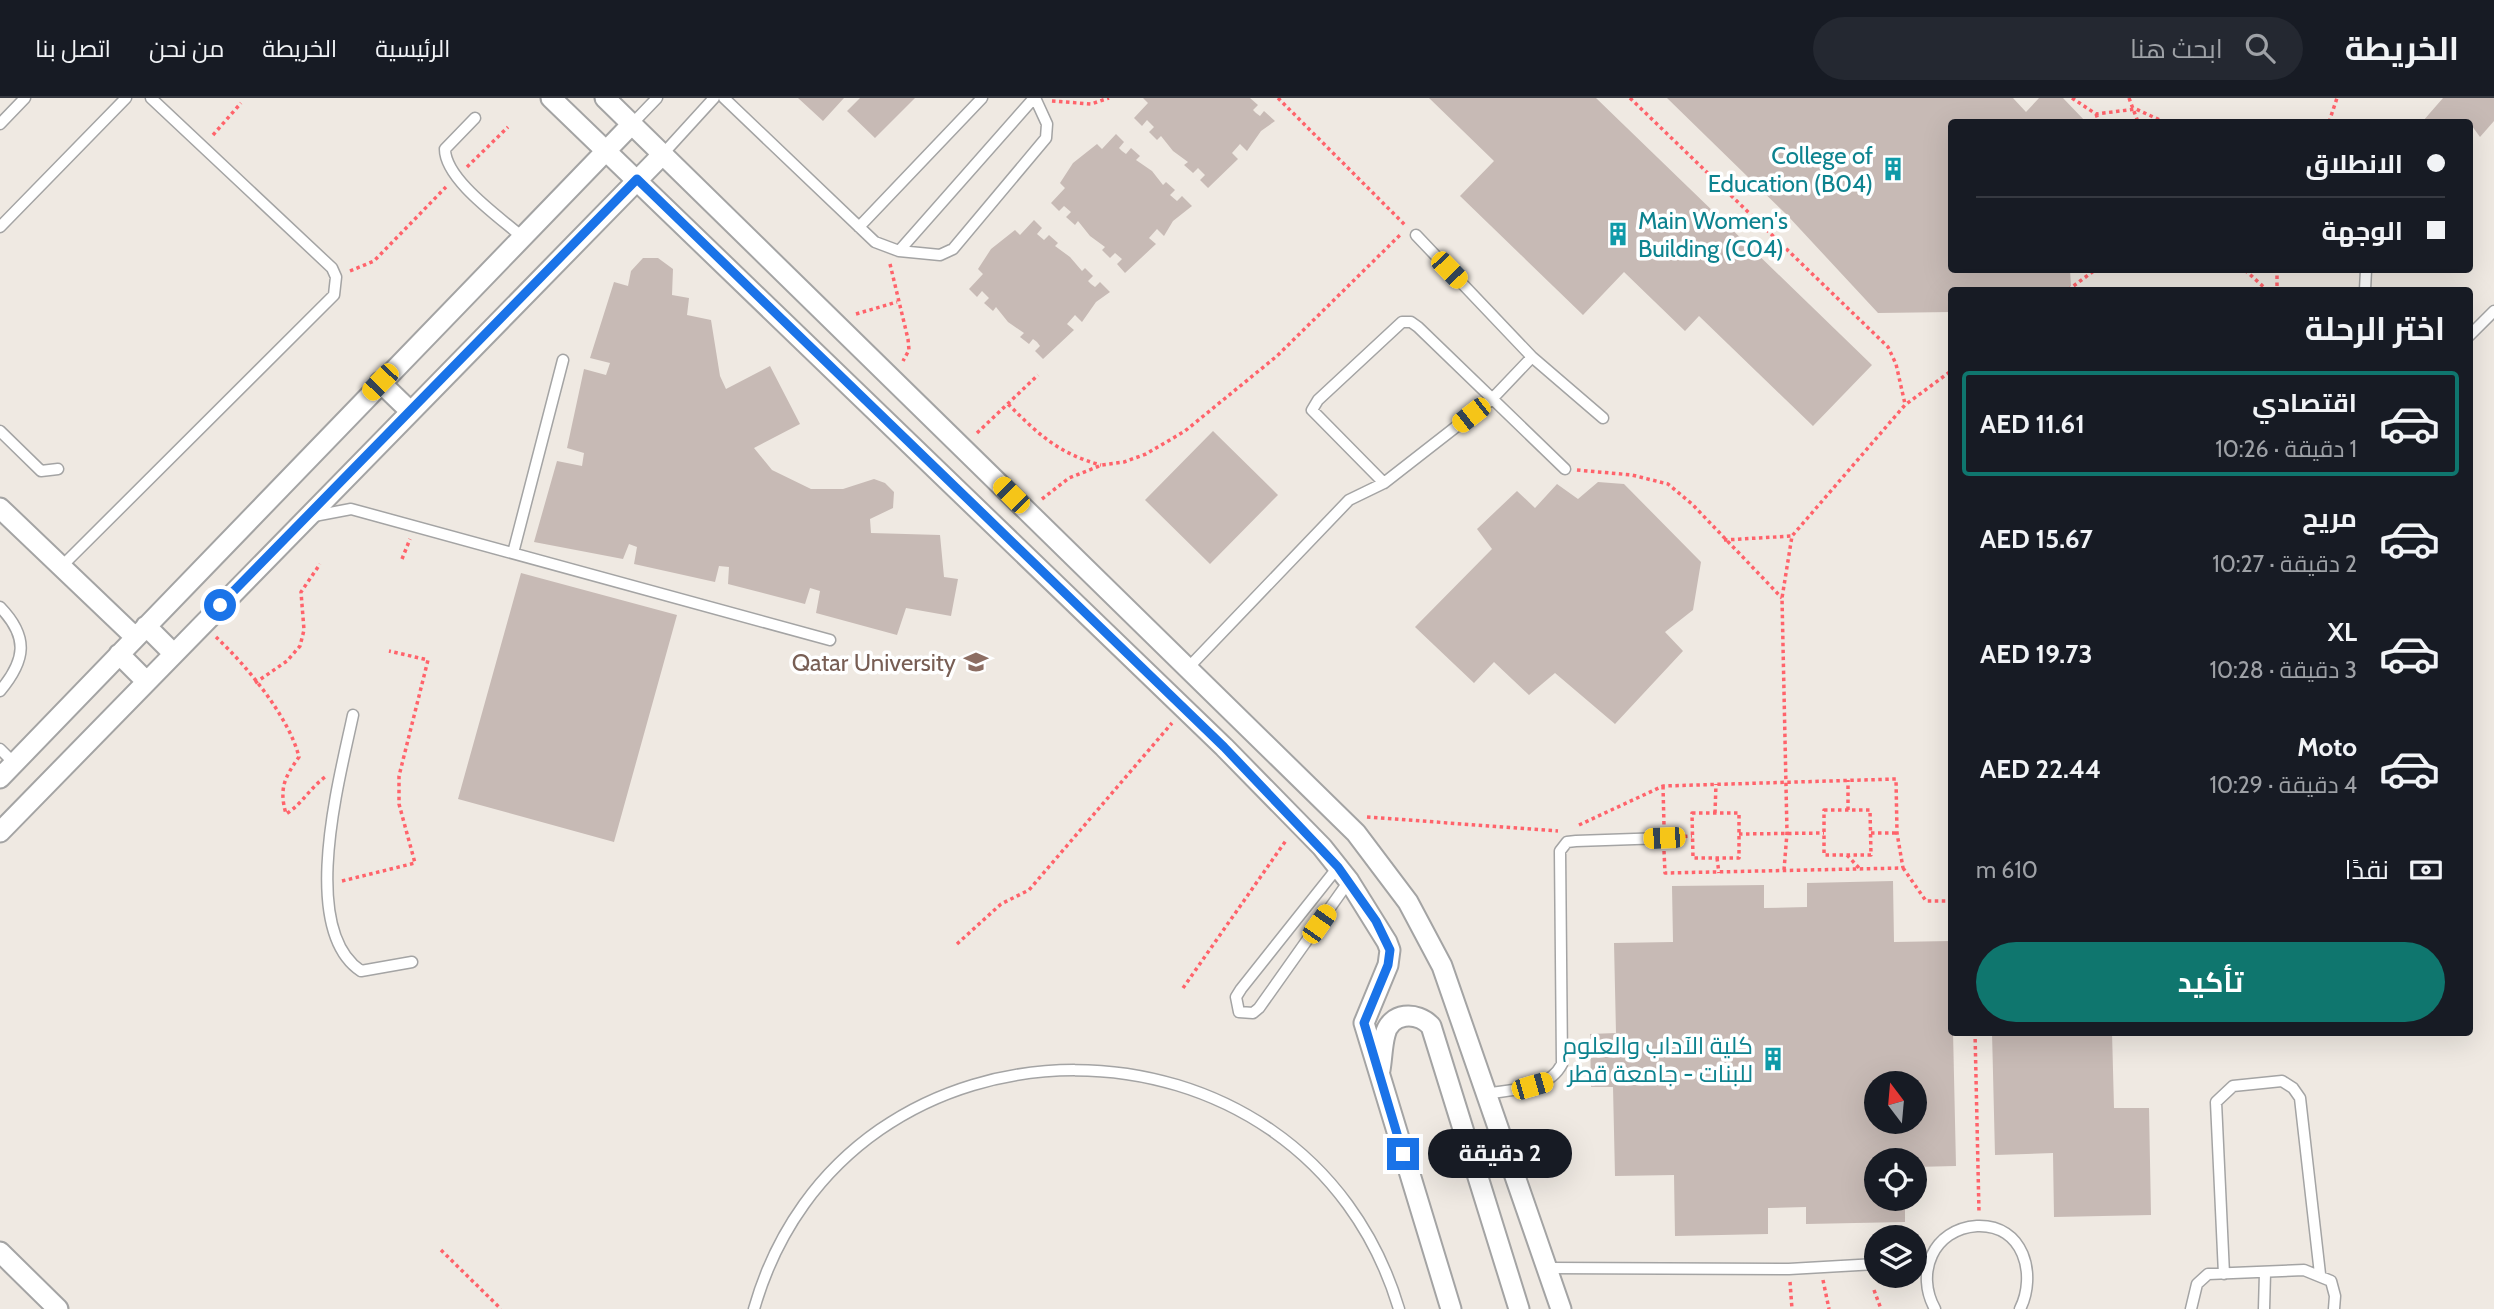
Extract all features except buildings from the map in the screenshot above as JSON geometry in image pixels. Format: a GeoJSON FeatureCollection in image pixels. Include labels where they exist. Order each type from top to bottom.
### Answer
{"type":"FeatureCollection","features":[{"type":"Feature","properties":{"kind":"street"},"geometry":{"type":"LineString","coordinates":[[605,98],[1247,724],[1364,844],[1423,926],[1442,966],[1561,1309]]}},
{"type":"Feature","properties":{"kind":"street"},"geometry":{"type":"LineString","coordinates":[[563,102],[605,150],[1185,708],[1344,874],[1390,950],[1388,965],[1364,1023],[1451,1309]]}},
{"type":"Feature","properties":{"kind":"street"},"geometry":{"type":"LineString","coordinates":[[0,778],[7,756],[141,632],[632,124]]}},
{"type":"Feature","properties":{"kind":"street"},"geometry":{"type":"LineString","coordinates":[[0,832],[662,155]]}},
{"type":"Feature","properties":{"kind":"street"},"geometry":{"type":"LineString","coordinates":[[380,382],[410,411]]}},
{"type":"Feature","properties":{"kind":"street"},"geometry":{"type":"LineString","coordinates":[[0,508],[61,568],[141,632],[173,653]]}},
{"type":"Feature","properties":{"kind":"street"},"geometry":{"type":"LineString","coordinates":[[119,654],[146,681]]}},
{"type":"Feature","properties":{"kind":"street"},"geometry":{"type":"LineString","coordinates":[[1224,747],[1247,724]]}},
{"type":"Feature","properties":{"kind":"street"},"geometry":{"type":"LineString","coordinates":[[1380,1076],[1388,1028],[1401,1017],[1417,1016],[1425,1020],[1435,1033],[1519,1309]]}},
{"type":"Feature","properties":{"kind":"street"},"geometry":{"type":"LineString","coordinates":[[0,1252],[58,1309]]}},
{"type":"Feature","properties":{"kind":"lane"},"geometry":{"type":"LineString","coordinates":[[0,124],[25,98]]}},
{"type":"Feature","properties":{"kind":"lane"},"geometry":{"type":"LineString","coordinates":[[61,568],[334,295],[335,276],[332,268],[151,98]]}},
{"type":"Feature","properties":{"kind":"lane"},"geometry":{"type":"LineString","coordinates":[[632,124],[657,98]]}},
{"type":"Feature","properties":{"kind":"lane"},"geometry":{"type":"LineString","coordinates":[[662,155],[714,98]]}},
{"type":"Feature","properties":{"kind":"lane"},"geometry":{"type":"LineString","coordinates":[[724,98],[875,242],[898,251],[940,255],[953,249],[1046,138],[1046,124],[1035,99],[898,251]]}},
{"type":"Feature","properties":{"kind":"lane"},"geometry":{"type":"LineString","coordinates":[[859,227],[982,98]]}},
{"type":"Feature","properties":{"kind":"lane"},"geometry":{"type":"LineString","coordinates":[[0,227],[119,100]]}},
{"type":"Feature","properties":{"kind":"lane"},"geometry":{"type":"LineString","coordinates":[[475,118],[445,149],[445,163],[456,177],[521,236]]}},
{"type":"Feature","properties":{"kind":"lane"},"geometry":{"type":"LineString","coordinates":[[1416,235],[1532,357],[1603,418]]}},
{"type":"Feature","properties":{"kind":"lane"},"geometry":{"type":"LineString","coordinates":[[2473,332],[2494,311]]}},
{"type":"Feature","properties":{"kind":"lane"},"geometry":{"type":"LineString","coordinates":[[1384,483],[1312,410],[1318,400],[1402,322],[1418,327],[1565,469]]}},
{"type":"Feature","properties":{"kind":"lane"},"geometry":{"type":"LineString","coordinates":[[1188,668],[1349,500],[1384,483],[1493,398],[1532,357]]}},
{"type":"Feature","properties":{"kind":"lane"},"geometry":{"type":"LineString","coordinates":[[513,553],[563,360]]}},
{"type":"Feature","properties":{"kind":"lane"},"geometry":{"type":"LineString","coordinates":[[0,431],[41,471],[58,469]]}},
{"type":"Feature","properties":{"kind":"lane"},"geometry":{"type":"LineString","coordinates":[[306,517],[351,509],[830,640]]}},
{"type":"Feature","properties":{"kind":"lane"},"geometry":{"type":"LineString","coordinates":[[0,607],[14,622],[23,644],[13,675],[0,691]]}},
{"type":"Feature","properties":{"kind":"lane"},"geometry":{"type":"LineString","coordinates":[[353,715],[333,819],[328,885],[336,941],[349,962],[361,971],[412,962]]}},
{"type":"Feature","properties":{"kind":"lane"},"geometry":{"type":"LineString","coordinates":[[1485,1094],[1546,1082],[1555,1077],[1562,1064],[1560,850],[1567,842],[1664,838]]}},
{"type":"Feature","properties":{"kind":"lane"},"geometry":{"type":"LineString","coordinates":[[1344,874],[1259,1008],[1253,1013],[1239,1012],[1236,997],[1241,989],[1344,874]]}},
{"type":"Feature","properties":{"kind":"lane"},"geometry":{"type":"LineString","coordinates":[[754,1309],[769,1266],[802,1210],[830,1176],[870,1139],[924,1105],[953,1092],[1014,1074],[1078,1068],[1131,1073],[1172,1082],[1231,1106],[1284,1140],[1308,1160],[1350,1208],[1382,1263],[1399,1309]]}},
{"type":"Feature","properties":{"kind":"lane"},"geometry":{"type":"LineString","coordinates":[[2224,1274],[2216,1102],[2233,1086],[2282,1081],[2293,1088],[2300,1098],[2320,1274]]}},
{"type":"Feature","properties":{"kind":"lane"},"geometry":{"type":"LineString","coordinates":[[1935,1309],[1925,1286],[1928,1262],[1941,1241],[1952,1233],[1980,1226],[2011,1239],[2025,1259],[2029,1283],[2020,1309]]}},
{"type":"Feature","properties":{"kind":"lane"},"geometry":{"type":"LineString","coordinates":[[1548,1268],[1789,1269],[1864,1265]]}},
{"type":"Feature","properties":{"kind":"lane"},"geometry":{"type":"LineString","coordinates":[[2192,1309],[2197,1284],[2208,1274],[2304,1270],[2331,1280],[2335,1296],[2334,1309]]}},
{"type":"Feature","properties":{"kind":"lane"},"geometry":{"type":"LineString","coordinates":[[2264,1309],[2265,1273]]}},
{"type":"Feature","properties":{"kind":"path"},"geometry":{"type":"LineString","coordinates":[[1035,99],[1091,104],[1109,98]]}},
{"type":"Feature","properties":{"kind":"path"},"geometry":{"type":"LineString","coordinates":[[1027,510],[1069,478],[1102,465],[1124,463],[1146,454],[1185,431],[1277,356],[1408,228],[1278,98]]}},
{"type":"Feature","properties":{"kind":"path"},"geometry":{"type":"LineString","coordinates":[[1630,98],[1888,347],[1896,364],[1905,405]]}},
{"type":"Feature","properties":{"kind":"path"},"geometry":{"type":"LineString","coordinates":[[2072,98],[2096,114],[2098,119]]}},
{"type":"Feature","properties":{"kind":"path"},"geometry":{"type":"LineString","coordinates":[[2129,98],[2136,109],[2138,119]]}},
{"type":"Feature","properties":{"kind":"path"},"geometry":{"type":"LineString","coordinates":[[2330,119],[2337,98]]}},
{"type":"Feature","properties":{"kind":"path"},"geometry":{"type":"LineString","coordinates":[[202,147],[241,103]]}},
{"type":"Feature","properties":{"kind":"path"},"geometry":{"type":"LineString","coordinates":[[2096,114],[2136,109],[2158,119]]}},
{"type":"Feature","properties":{"kind":"path"},"geometry":{"type":"LineString","coordinates":[[335,276],[374,261],[508,127]]}},
{"type":"Feature","properties":{"kind":"path"},"geometry":{"type":"LineString","coordinates":[[887,247],[909,350],[906,359],[890,375]]}},
{"type":"Feature","properties":{"kind":"path"},"geometry":{"type":"LineString","coordinates":[[2072,287],[2091,273]]}},
{"type":"Feature","properties":{"kind":"path"},"geometry":{"type":"LineString","coordinates":[[2249,273],[2266,287]]}},
{"type":"Feature","properties":{"kind":"path"},"geometry":{"type":"LineString","coordinates":[[842,330],[855,315],[897,302]]}},
{"type":"Feature","properties":{"kind":"path"},"geometry":{"type":"LineString","coordinates":[[1784,870],[1787,833],[1782,598],[1792,537],[1905,405],[1948,373]]}},
{"type":"Feature","properties":{"kind":"path"},"geometry":{"type":"LineString","coordinates":[[962,447],[1038,376]]}},
{"type":"Feature","properties":{"kind":"path"},"geometry":{"type":"LineString","coordinates":[[1008,404],[1044,440],[1079,459],[1102,465]]}},
{"type":"Feature","properties":{"kind":"path"},"geometry":{"type":"LineString","coordinates":[[1565,469],[1632,475],[1668,484],[1692,504],[1782,598]]}},
{"type":"Feature","properties":{"kind":"path"},"geometry":{"type":"LineString","coordinates":[[402,559],[413,526]]}},
{"type":"Feature","properties":{"kind":"path"},"geometry":{"type":"LineString","coordinates":[[1724,540],[1792,537]]}},
{"type":"Feature","properties":{"kind":"path"},"geometry":{"type":"LineString","coordinates":[[255,682],[287,661],[300,646],[304,630],[301,592],[320,564]]}},
{"type":"Feature","properties":{"kind":"path"},"geometry":{"type":"LineString","coordinates":[[202,624],[233,654],[293,734],[299,757],[285,777],[280,793],[286,814],[298,807],[314,784],[343,762]]}},
{"type":"Feature","properties":{"kind":"path"},"geometry":{"type":"LineString","coordinates":[[328,885],[415,863],[399,804],[399,776],[428,660],[389,652]]}},
{"type":"Feature","properties":{"kind":"path"},"geometry":{"type":"LineString","coordinates":[[957,944],[1001,904],[1029,890],[1185,708]]}},
{"type":"Feature","properties":{"kind":"path"},"geometry":{"type":"LineString","coordinates":[[1577,825],[1663,786],[1896,779],[1897,833],[1903,868],[1926,901],[1948,901]]}},
{"type":"Feature","properties":{"kind":"path"},"geometry":{"type":"LineString","coordinates":[[1848,780],[1848,810]]}},
{"type":"Feature","properties":{"kind":"path"},"geometry":{"type":"LineString","coordinates":[[1715,813],[1716,784]]}},
{"type":"Feature","properties":{"kind":"path"},"geometry":{"type":"LineString","coordinates":[[1663,786],[1665,873],[1903,868]]}},
{"type":"Feature","properties":{"kind":"path"},"geometry":{"type":"LineString","coordinates":[[1824,810],[1870,810],[1870,833],[1871,855],[1824,855],[1824,810]]}},
{"type":"Feature","properties":{"kind":"path"},"geometry":{"type":"LineString","coordinates":[[1692,813],[1739,813],[1739,834],[1739,858],[1693,858],[1692,813]]}},
{"type":"Feature","properties":{"kind":"path"},"geometry":{"type":"LineString","coordinates":[[1335,814],[1565,831]]}},
{"type":"Feature","properties":{"kind":"path"},"geometry":{"type":"LineString","coordinates":[[1183,988],[1298,823]]}},
{"type":"Feature","properties":{"kind":"path"},"geometry":{"type":"LineString","coordinates":[[1739,834],[1824,833]]}},
{"type":"Feature","properties":{"kind":"path"},"geometry":{"type":"LineString","coordinates":[[1870,833],[1897,833]]}},
{"type":"Feature","properties":{"kind":"path"},"geometry":{"type":"LineString","coordinates":[[1847,855],[1860,869]]}},
{"type":"Feature","properties":{"kind":"path"},"geometry":{"type":"LineString","coordinates":[[1717,858],[1718,873]]}},
{"type":"Feature","properties":{"kind":"path"},"geometry":{"type":"LineString","coordinates":[[1975,1036],[1980,1226]]}},
{"type":"Feature","properties":{"kind":"path"},"geometry":{"type":"LineString","coordinates":[[441,1250],[501,1309]]}},
{"type":"Feature","properties":{"kind":"path"},"geometry":{"type":"LineString","coordinates":[[1822,1267],[1829,1309]]}},
{"type":"Feature","properties":{"kind":"path"},"geometry":{"type":"LineString","coordinates":[[1789,1269],[1793,1309]]}},
{"type":"Feature","properties":{"kind":"path"},"geometry":{"type":"LineString","coordinates":[[1874,1290],[1881,1309]]}},
{"type":"Feature","properties":{"kind":"place","name":"College of Education (B04)"},"geometry":{"type":"Point","coordinates":[1893,169]}},
{"type":"Feature","properties":{"kind":"place","name":"Main Women's Building (C04)"},"geometry":{"type":"Point","coordinates":[1618,234]}},
{"type":"Feature","properties":{"kind":"place","name":"Qatar University"},"geometry":{"type":"Point","coordinates":[976,662]}},
{"type":"Feature","properties":{"kind":"place","name":"كلية الآداب والعلوم للبنات - جامعة قطر"},"geometry":{"type":"Point","coordinates":[1773,1059]}},
{"type":"Feature","properties":{"kind":"route"},"geometry":{"type":"LineString","coordinates":[[220,605],[637,179],[1224,747],[1322,847],[1349,881],[1376,921],[1390,950],[1388,965],[1364,1023],[1403,1154]]}}]}
